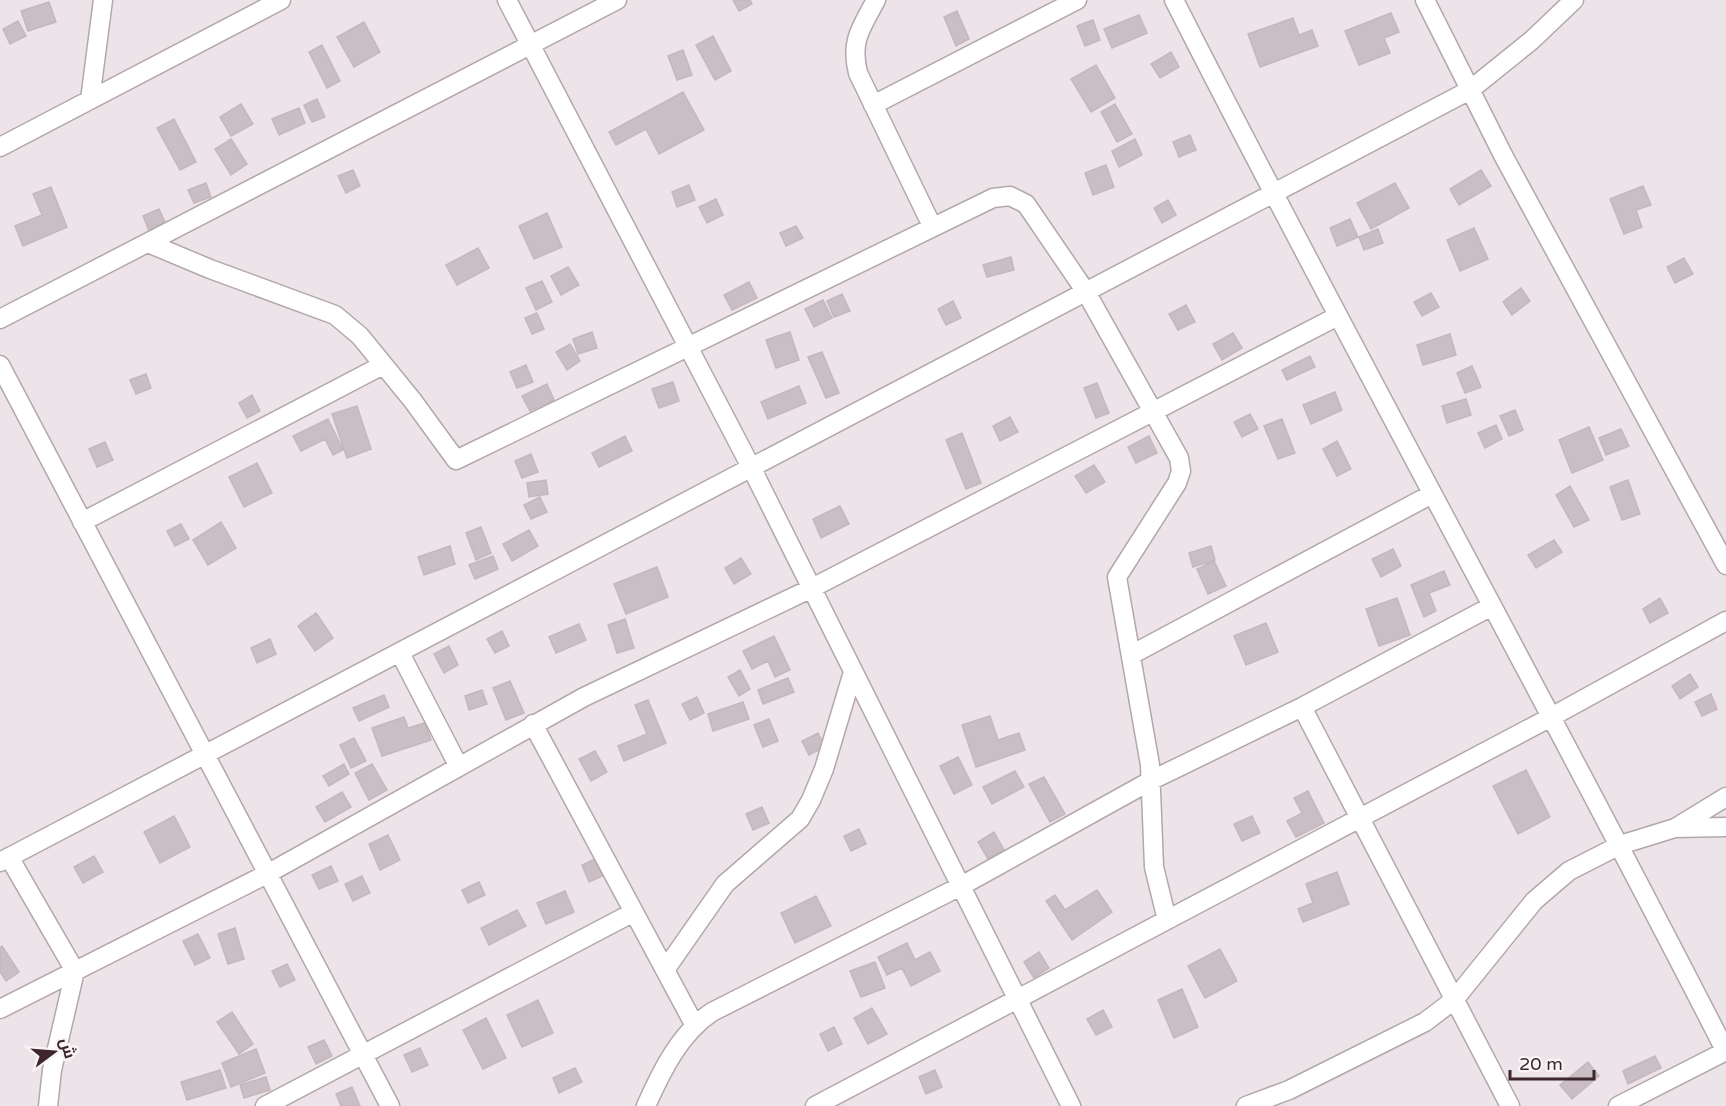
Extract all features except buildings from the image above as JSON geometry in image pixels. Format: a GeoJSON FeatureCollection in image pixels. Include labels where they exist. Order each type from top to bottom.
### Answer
{"type":"FeatureCollection","features":[{"type":"Feature","properties":{"kind":"street"},"geometry":{"type":"LineString","coordinates":[[90,100],[103,0]]}},
{"type":"Feature","properties":{"kind":"street"},"geometry":{"type":"LineString","coordinates":[[0,147],[281,0]]}},
{"type":"Feature","properties":{"kind":"street"},"geometry":{"type":"LineString","coordinates":[[507,0],[752,469],[1071,1106]]}},
{"type":"Feature","properties":{"kind":"street"},"geometry":{"type":"LineString","coordinates":[[0,319],[617,0]]}},
{"type":"Feature","properties":{"kind":"street"},"geometry":{"type":"LineString","coordinates":[[876,0],[857,35],[854,47],[858,74],[932,226]]}},
{"type":"Feature","properties":{"kind":"street"},"geometry":{"type":"LineString","coordinates":[[873,105],[1077,0]]}},
{"type":"Feature","properties":{"kind":"street"},"geometry":{"type":"LineString","coordinates":[[1174,0],[1336,317],[1553,716],[1726,1052],[1618,1106]]}},
{"type":"Feature","properties":{"kind":"street"},"geometry":{"type":"LineString","coordinates":[[1425,0],[1504,157],[1726,565]]}},
{"type":"Feature","properties":{"kind":"street"},"geometry":{"type":"LineString","coordinates":[[48,1106],[52,1070],[75,971],[5,859],[752,469],[1470,90],[1532,40],[1574,0]]}},
{"type":"Feature","properties":{"kind":"street"},"geometry":{"type":"LineString","coordinates":[[148,243],[210,269],[335,315],[360,336],[456,460],[993,198],[1010,196],[1026,204],[1086,292],[1179,458],[1181,471],[1177,483],[1118,577],[1152,780],[1152,850],[1167,920]]}},
{"type":"Feature","properties":{"kind":"street"},"geometry":{"type":"LineString","coordinates":[[0,1009],[267,874],[533,724],[617,680],[812,588],[1336,317]]}},
{"type":"Feature","properties":{"kind":"street"},"geometry":{"type":"LineString","coordinates":[[0,365],[390,1106]]}},
{"type":"Feature","properties":{"kind":"street"},"geometry":{"type":"LineString","coordinates":[[82,522],[383,365]]}},
{"type":"Feature","properties":{"kind":"street"},"geometry":{"type":"LineString","coordinates":[[1131,656],[1432,494]]}},
{"type":"Feature","properties":{"kind":"street"},"geometry":{"type":"LineString","coordinates":[[645,1106],[669,1061],[694,1024],[712,1012],[961,886],[1152,780],[1302,706],[1492,606]]}},
{"type":"Feature","properties":{"kind":"street"},"geometry":{"type":"LineString","coordinates":[[815,1106],[1553,716],[1726,621]]}},
{"type":"Feature","properties":{"kind":"street"},"geometry":{"type":"LineString","coordinates":[[400,653],[459,767]]}},
{"type":"Feature","properties":{"kind":"street"},"geometry":{"type":"LineString","coordinates":[[665,970],[725,884],[800,819],[824,769],[854,672]]}},
{"type":"Feature","properties":{"kind":"street"},"geometry":{"type":"LineString","coordinates":[[1302,706],[1510,1106]]}},
{"type":"Feature","properties":{"kind":"street"},"geometry":{"type":"LineString","coordinates":[[533,724],[694,1024]]}},
{"type":"Feature","properties":{"kind":"street"},"geometry":{"type":"LineString","coordinates":[[1246,1106],[1289,1090],[1425,1022],[1454,1000],[1534,902],[1569,871],[1620,845],[1675,828],[1726,797]]}},
{"type":"Feature","properties":{"kind":"street"},"geometry":{"type":"LineString","coordinates":[[1675,828],[1726,827]]}},
{"type":"Feature","properties":{"kind":"street"},"geometry":{"type":"LineString","coordinates":[[265,1106],[634,912]]}}]}
